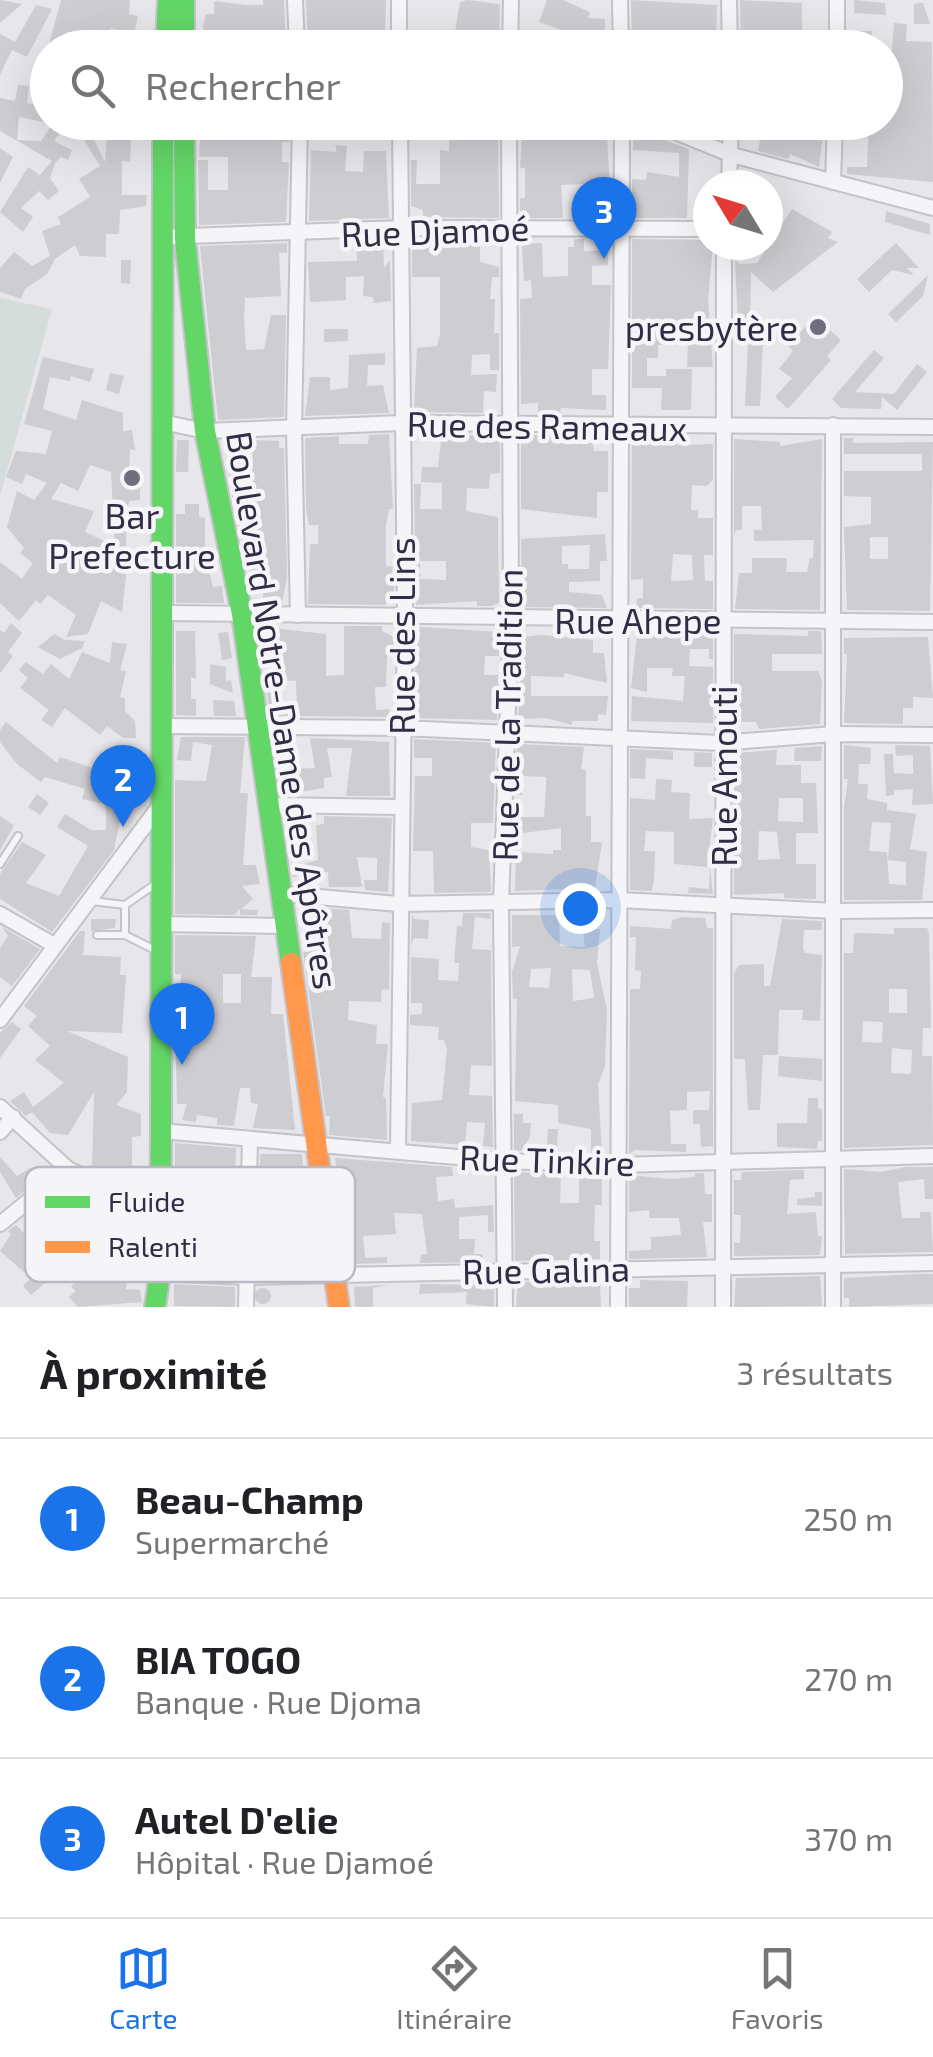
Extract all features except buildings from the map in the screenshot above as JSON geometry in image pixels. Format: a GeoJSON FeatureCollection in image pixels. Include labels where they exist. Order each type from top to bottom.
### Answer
{"type":"FeatureCollection","features":[{"type":"Feature","properties":{"kind":"street"},"geometry":{"type":"LineString","coordinates":[[167,30],[168,0]]}},
{"type":"Feature","properties":{"kind":"street"},"geometry":{"type":"LineString","coordinates":[[184,0],[184,30]]}},
{"type":"Feature","properties":{"kind":"street"},"geometry":{"type":"LineString","coordinates":[[296,0],[297,30]]}},
{"type":"Feature","properties":{"kind":"street"},"geometry":{"type":"LineString","coordinates":[[399,0],[400,30]]}},
{"type":"Feature","properties":{"kind":"street"},"geometry":{"type":"LineString","coordinates":[[510,30],[511,0]]}},
{"type":"Feature","properties":{"kind":"street"},"geometry":{"type":"LineString","coordinates":[[620,0],[621,30]]}},
{"type":"Feature","properties":{"kind":"street"},"geometry":{"type":"LineString","coordinates":[[729,0],[730,30]]}},
{"type":"Feature","properties":{"kind":"street"},"geometry":{"type":"LineString","coordinates":[[836,30],[837,0]]}},
{"type":"Feature","properties":{"kind":"street"},"geometry":{"type":"LineString","coordinates":[[160,1167],[164,140]]}},
{"type":"Feature","properties":{"kind":"street","name":"Boulevard Notre-Dame des Apôtres"},"geometry":{"type":"LineString","coordinates":[[184,140],[185,240],[206,431],[242,614],[321,1167]]}},
{"type":"Feature","properties":{"kind":"street"},"geometry":{"type":"LineString","coordinates":[[298,615],[294,429],[299,140]]}},
{"type":"Feature","properties":{"kind":"street","name":"Rue des Lins"},"geometry":{"type":"LineString","coordinates":[[398,1150],[398,904],[405,616],[400,423],[400,140]]}},
{"type":"Feature","properties":{"kind":"street","name":"Rue de la Tradition"},"geometry":{"type":"LineString","coordinates":[[505,1307],[501,904],[511,619],[510,140]]}},
{"type":"Feature","properties":{"kind":"street"},"geometry":{"type":"LineString","coordinates":[[618,1307],[622,140]]}},
{"type":"Feature","properties":{"kind":"street"},"geometry":{"type":"LineString","coordinates":[[694,140],[732,155],[933,208]]}},
{"type":"Feature","properties":{"kind":"street"},"geometry":{"type":"LineString","coordinates":[[730,170],[732,140]]}},
{"type":"Feature","properties":{"kind":"street"},"geometry":{"type":"LineString","coordinates":[[833,182],[834,140]]}},
{"type":"Feature","properties":{"kind":"street","name":"Rue Djamoé"},"geometry":{"type":"LineString","coordinates":[[163,237],[185,240],[402,228],[693,228]]}},
{"type":"Feature","properties":{"kind":"street","name":"Rue Amouti"},"geometry":{"type":"LineString","coordinates":[[724,260],[725,621],[720,743],[724,1307]]}},
{"type":"Feature","properties":{"kind":"street","name":"Rue des Rameaux"},"geometry":{"type":"LineString","coordinates":[[162,422],[206,431],[400,423],[933,427]]}},
{"type":"Feature","properties":{"kind":"street"},"geometry":{"type":"LineString","coordinates":[[833,425],[833,1307]]}},
{"type":"Feature","properties":{"kind":"street","name":"Rue Ahepe"},"geometry":{"type":"LineString","coordinates":[[163,613],[933,622]]}},
{"type":"Feature","properties":{"kind":"street"},"geometry":{"type":"LineString","coordinates":[[159,726],[402,728],[720,743],[832,734],[933,735]]}},
{"type":"Feature","properties":{"kind":"street"},"geometry":{"type":"LineString","coordinates":[[0,1020],[161,804]]}},
{"type":"Feature","properties":{"kind":"street"},"geometry":{"type":"LineString","coordinates":[[270,805],[400,808]]}},
{"type":"Feature","properties":{"kind":"street"},"geometry":{"type":"LineString","coordinates":[[284,894],[398,904],[618,900],[834,910],[933,910]]}},
{"type":"Feature","properties":{"kind":"street"},"geometry":{"type":"LineString","coordinates":[[0,914],[54,945]]}},
{"type":"Feature","properties":{"kind":"street"},"geometry":{"type":"LineString","coordinates":[[160,924],[285,926]]}},
{"type":"Feature","properties":{"kind":"street"},"geometry":{"type":"LineString","coordinates":[[0,1107],[65,1167]]}},
{"type":"Feature","properties":{"kind":"street"},"geometry":{"type":"LineString","coordinates":[[0,1132],[13,1116]]}},
{"type":"Feature","properties":{"kind":"street","name":"Rue Tinkire"},"geometry":{"type":"LineString","coordinates":[[161,1131],[503,1161],[620,1165],[933,1156]]}},
{"type":"Feature","properties":{"kind":"street"},"geometry":{"type":"LineString","coordinates":[[249,1167],[250,1139]]}},
{"type":"Feature","properties":{"kind":"street"},"geometry":{"type":"LineString","coordinates":[[0,1224],[25,1204]]}},
{"type":"Feature","properties":{"kind":"street","name":"Rue Galina"},"geometry":{"type":"LineString","coordinates":[[355,1274],[933,1262]]}},
{"type":"Feature","properties":{"kind":"street","name":"Boulevard Notre-Dame des Apôtres"},"geometry":{"type":"LineString","coordinates":[[336,1282],[339,1307]]}},
{"type":"Feature","properties":{"kind":"lane"},"geometry":{"type":"LineString","coordinates":[[0,864],[18,836]]}},
{"type":"Feature","properties":{"kind":"lane"},"geometry":{"type":"LineString","coordinates":[[90,901],[125,905],[161,880]]}},
{"type":"Feature","properties":{"kind":"lane"},"geometry":{"type":"LineString","coordinates":[[125,905],[125,935]]}},
{"type":"Feature","properties":{"kind":"lane"},"geometry":{"type":"LineString","coordinates":[[98,935],[125,935],[160,953]]}},
{"type":"Feature","properties":{"kind":"shaded area"},"geometry":{"type":"Polygon","coordinates":[[[0,298],[52,309],[0,496],[0,298]]]}},
{"type":"Feature","properties":{"kind":"traffic: fast"},"geometry":{"type":"LineString","coordinates":[[167,30],[168,0]]}},
{"type":"Feature","properties":{"kind":"traffic: fast"},"geometry":{"type":"LineString","coordinates":[[184,0],[184,30]]}},
{"type":"Feature","properties":{"kind":"traffic: fast"},"geometry":{"type":"LineString","coordinates":[[161,1167],[163,140]]}},
{"type":"Feature","properties":{"kind":"traffic: fast"},"geometry":{"type":"LineString","coordinates":[[184,140],[185,239],[205,431],[242,614],[291,963]]}},
{"type":"Feature","properties":{"kind":"traffic: fast"},"geometry":{"type":"LineString","coordinates":[[155,1307],[159,1282]]}},
{"type":"Feature","properties":{"kind":"traffic: slow"},"geometry":{"type":"LineString","coordinates":[[291,963],[319,1167]]}},
{"type":"Feature","properties":{"kind":"traffic: slow"},"geometry":{"type":"LineString","coordinates":[[336,1282],[339,1307]]}},
{"type":"Feature","properties":{"kind":"place","name":"Autel D'elie"},"geometry":{"type":"Point","coordinates":[604,259]}},
{"type":"Feature","properties":{"kind":"place","name":"presbytère"},"geometry":{"type":"Point","coordinates":[818,327]}},
{"type":"Feature","properties":{"kind":"place","name":"Bar Prefecture"},"geometry":{"type":"Point","coordinates":[132,478]}},
{"type":"Feature","properties":{"kind":"place","name":"BIA TOGO"},"geometry":{"type":"Point","coordinates":[123,827]}},
{"type":"Feature","properties":{"kind":"place","name":"Beau-Champ"},"geometry":{"type":"Point","coordinates":[182,1065]}}]}
